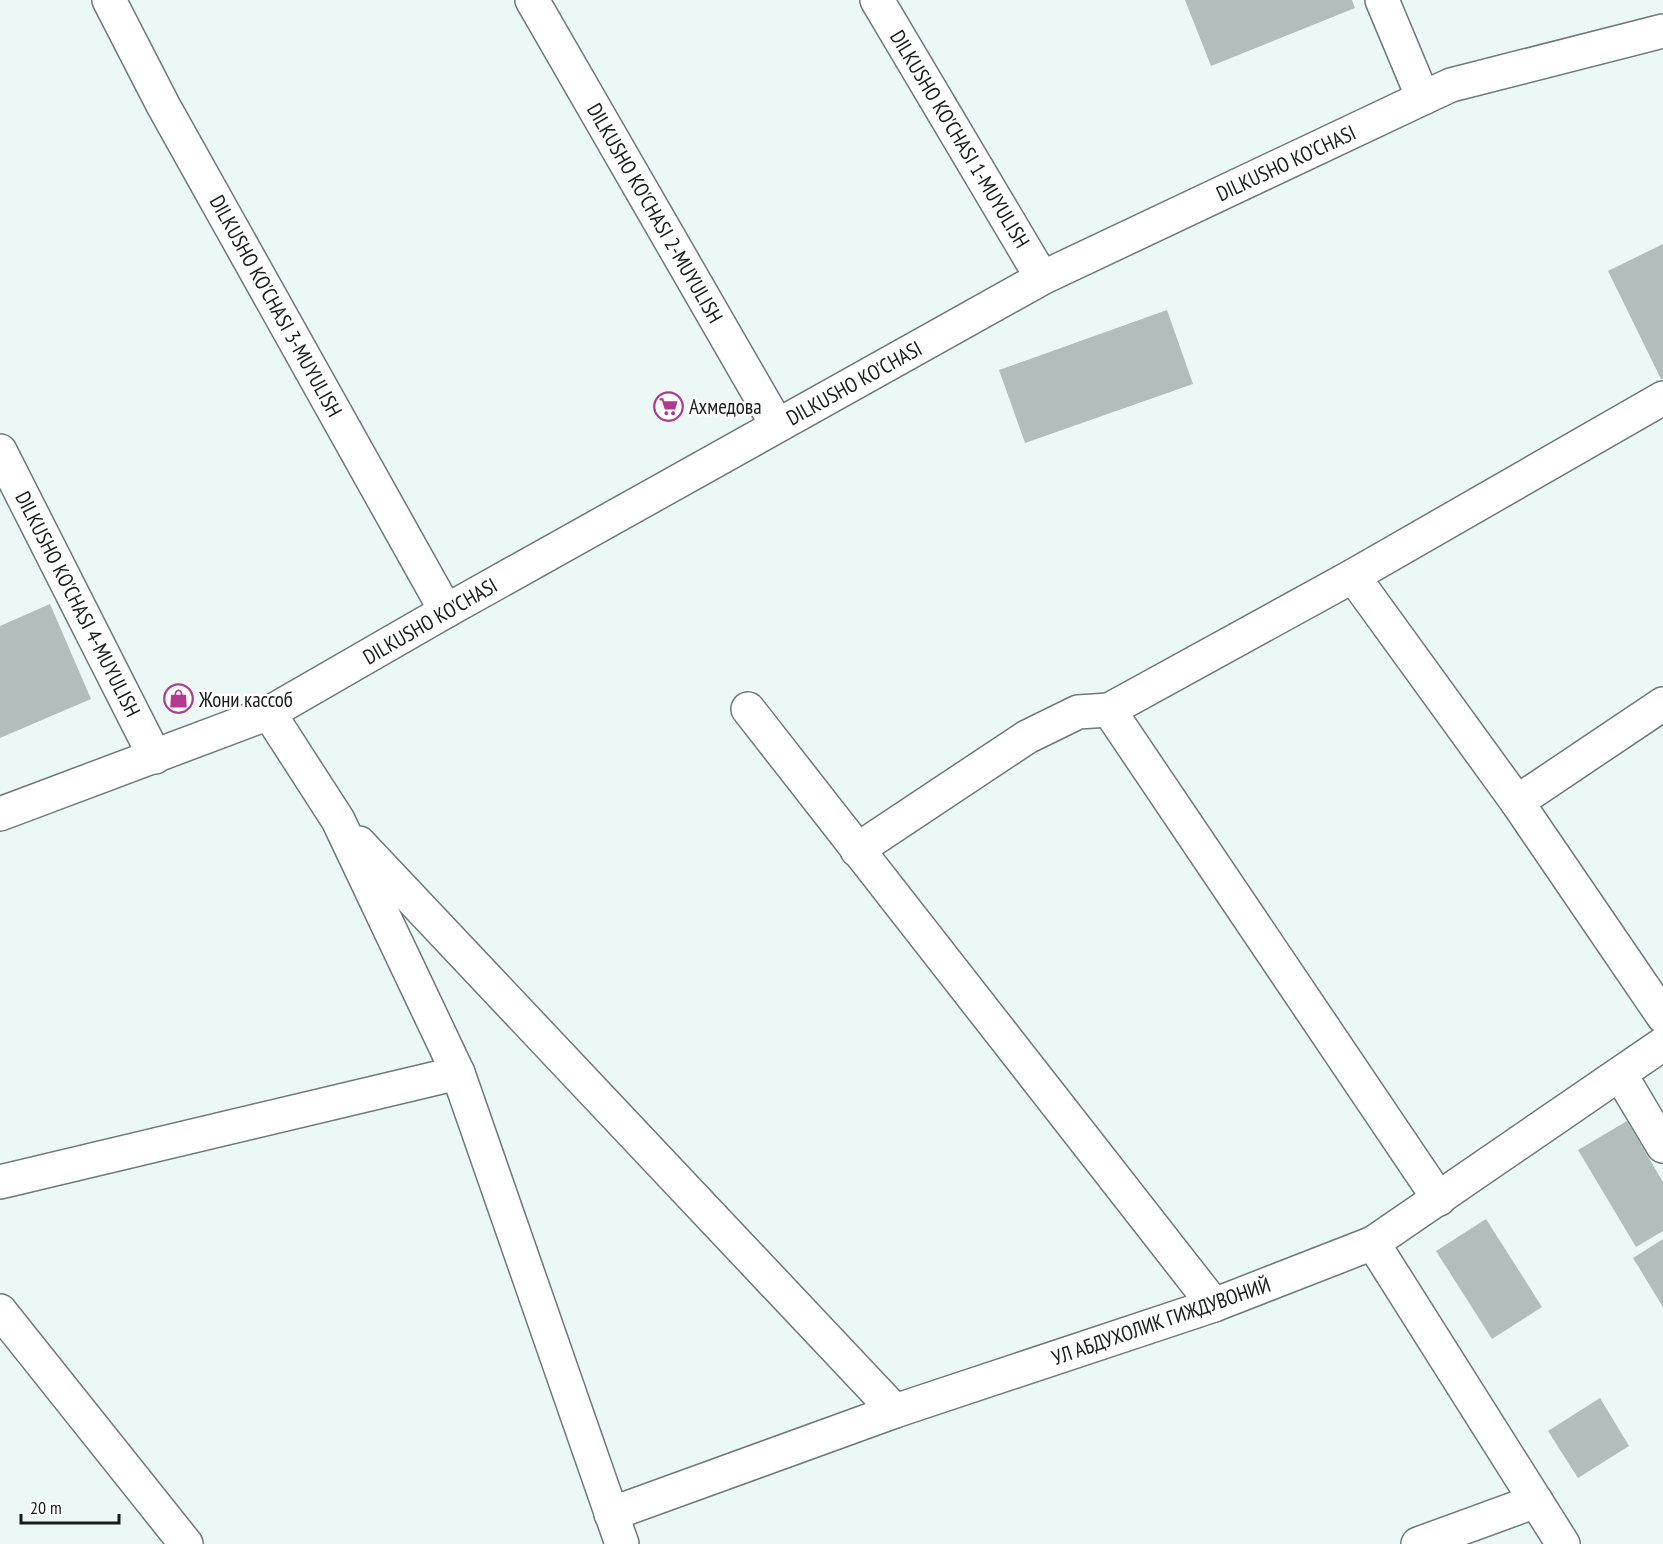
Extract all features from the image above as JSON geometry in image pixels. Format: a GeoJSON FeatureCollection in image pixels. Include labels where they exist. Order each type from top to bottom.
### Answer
{"type":"FeatureCollection","features":[{"type":"Feature","properties":{"kind":"street","name":"DILKUSHO KO'CHASI 3-MUYULISH"},"geometry":{"type":"LineString","coordinates":[[109,0],[163,105],[446,611]]}},
{"type":"Feature","properties":{"kind":"street","name":"DILKUSHO KO'CHASI 2-MUYULISH"},"geometry":{"type":"LineString","coordinates":[[532,0],[777,425]]}},
{"type":"Feature","properties":{"kind":"street","name":"DILKUSHO KO'CHASI 1-MUYULISH"},"geometry":{"type":"LineString","coordinates":[[877,0],[1042,278]]}},
{"type":"Feature","properties":{"kind":"street"},"geometry":{"type":"LineString","coordinates":[[1382,0],[1423,98]]}},
{"type":"Feature","properties":{"kind":"street","name":"DILKUSHO KO'CHASI"},"geometry":{"type":"LineString","coordinates":[[0,814],[269,713],[446,611],[1042,278],[1423,98],[1451,85],[1663,31]]}},
{"type":"Feature","properties":{"kind":"street"},"geometry":{"type":"LineString","coordinates":[[857,850],[1027,738],[1078,712],[1109,710],[1353,576],[1663,398]]}},
{"type":"Feature","properties":{"kind":"street","name":"DILKUSHO KO'CHASI 4-MUYULISH"},"geometry":{"type":"LineString","coordinates":[[0,451],[155,757]]}},
{"type":"Feature","properties":{"kind":"street"},"geometry":{"type":"LineString","coordinates":[[1353,576],[1517,802],[1663,1016]]}},
{"type":"Feature","properties":{"kind":"street"},"geometry":{"type":"LineString","coordinates":[[1517,802],[1663,704]]}},
{"type":"Feature","properties":{"kind":"street"},"geometry":{"type":"LineString","coordinates":[[748,709],[1214,1305]]}},
{"type":"Feature","properties":{"kind":"street"},"geometry":{"type":"LineString","coordinates":[[1109,710],[1439,1199]]}},
{"type":"Feature","properties":{"kind":"street"},"geometry":{"type":"LineString","coordinates":[[269,713],[338,820],[458,1073],[622,1544]]}},
{"type":"Feature","properties":{"kind":"street"},"geometry":{"type":"LineString","coordinates":[[338,820],[895,1411]]}},
{"type":"Feature","properties":{"kind":"street","name":"УЛ АБДУХОЛИК ГИЖДУВОНИЙ"},"geometry":{"type":"LineString","coordinates":[[611,1514],[895,1411],[1214,1305],[1373,1243],[1663,1044]]}},
{"type":"Feature","properties":{"kind":"street"},"geometry":{"type":"LineString","coordinates":[[0,1182],[458,1073]]}},
{"type":"Feature","properties":{"kind":"street"},"geometry":{"type":"LineString","coordinates":[[1620,1074],[1663,1145]]}},
{"type":"Feature","properties":{"kind":"street"},"geometry":{"type":"LineString","coordinates":[[1373,1243],[1563,1544]]}},
{"type":"Feature","properties":{"kind":"street"},"geometry":{"type":"LineString","coordinates":[[0,1311],[186,1544]]}},
{"type":"Feature","properties":{"kind":"street"},"geometry":{"type":"LineString","coordinates":[[1418,1544],[1536,1501]]}},
{"type":"Feature","properties":{"kind":"building"},"geometry":{"type":"Polygon","coordinates":[[[1185,0],[1352,0],[1355,8],[1211,66],[1185,0]]]}},
{"type":"Feature","properties":{"kind":"building"},"geometry":{"type":"Polygon","coordinates":[[[1663,244],[1663,379],[1661,379],[1608,271],[1663,244]]]}},
{"type":"Feature","properties":{"kind":"building"},"geometry":{"type":"Polygon","coordinates":[[[1167,310],[1193,384],[1025,443],[999,370],[1167,310]]]}},
{"type":"Feature","properties":{"kind":"building"},"geometry":{"type":"Polygon","coordinates":[[[50,604],[91,699],[0,738],[0,626],[50,604]]]}},
{"type":"Feature","properties":{"kind":"building"},"geometry":{"type":"Polygon","coordinates":[[[1627,1121],[1663,1182],[1663,1231],[1636,1247],[1578,1150],[1627,1121]]]}},
{"type":"Feature","properties":{"kind":"building"},"geometry":{"type":"Polygon","coordinates":[[[1486,1219],[1542,1307],[1492,1339],[1436,1251],[1486,1219]]]}},
{"type":"Feature","properties":{"kind":"building"},"geometry":{"type":"Polygon","coordinates":[[[1663,1239],[1663,1307],[1633,1258],[1663,1239]]]}},
{"type":"Feature","properties":{"kind":"building"},"geometry":{"type":"Polygon","coordinates":[[[1600,1398],[1629,1446],[1578,1478],[1548,1431],[1600,1398]]]}},
{"type":"Feature","properties":{"kind":"place","name":"Ахмедова"},"geometry":{"type":"Point","coordinates":[668,406]}},
{"type":"Feature","properties":{"kind":"place","name":"Жони кассоб"},"geometry":{"type":"Point","coordinates":[178,699]}}]}
